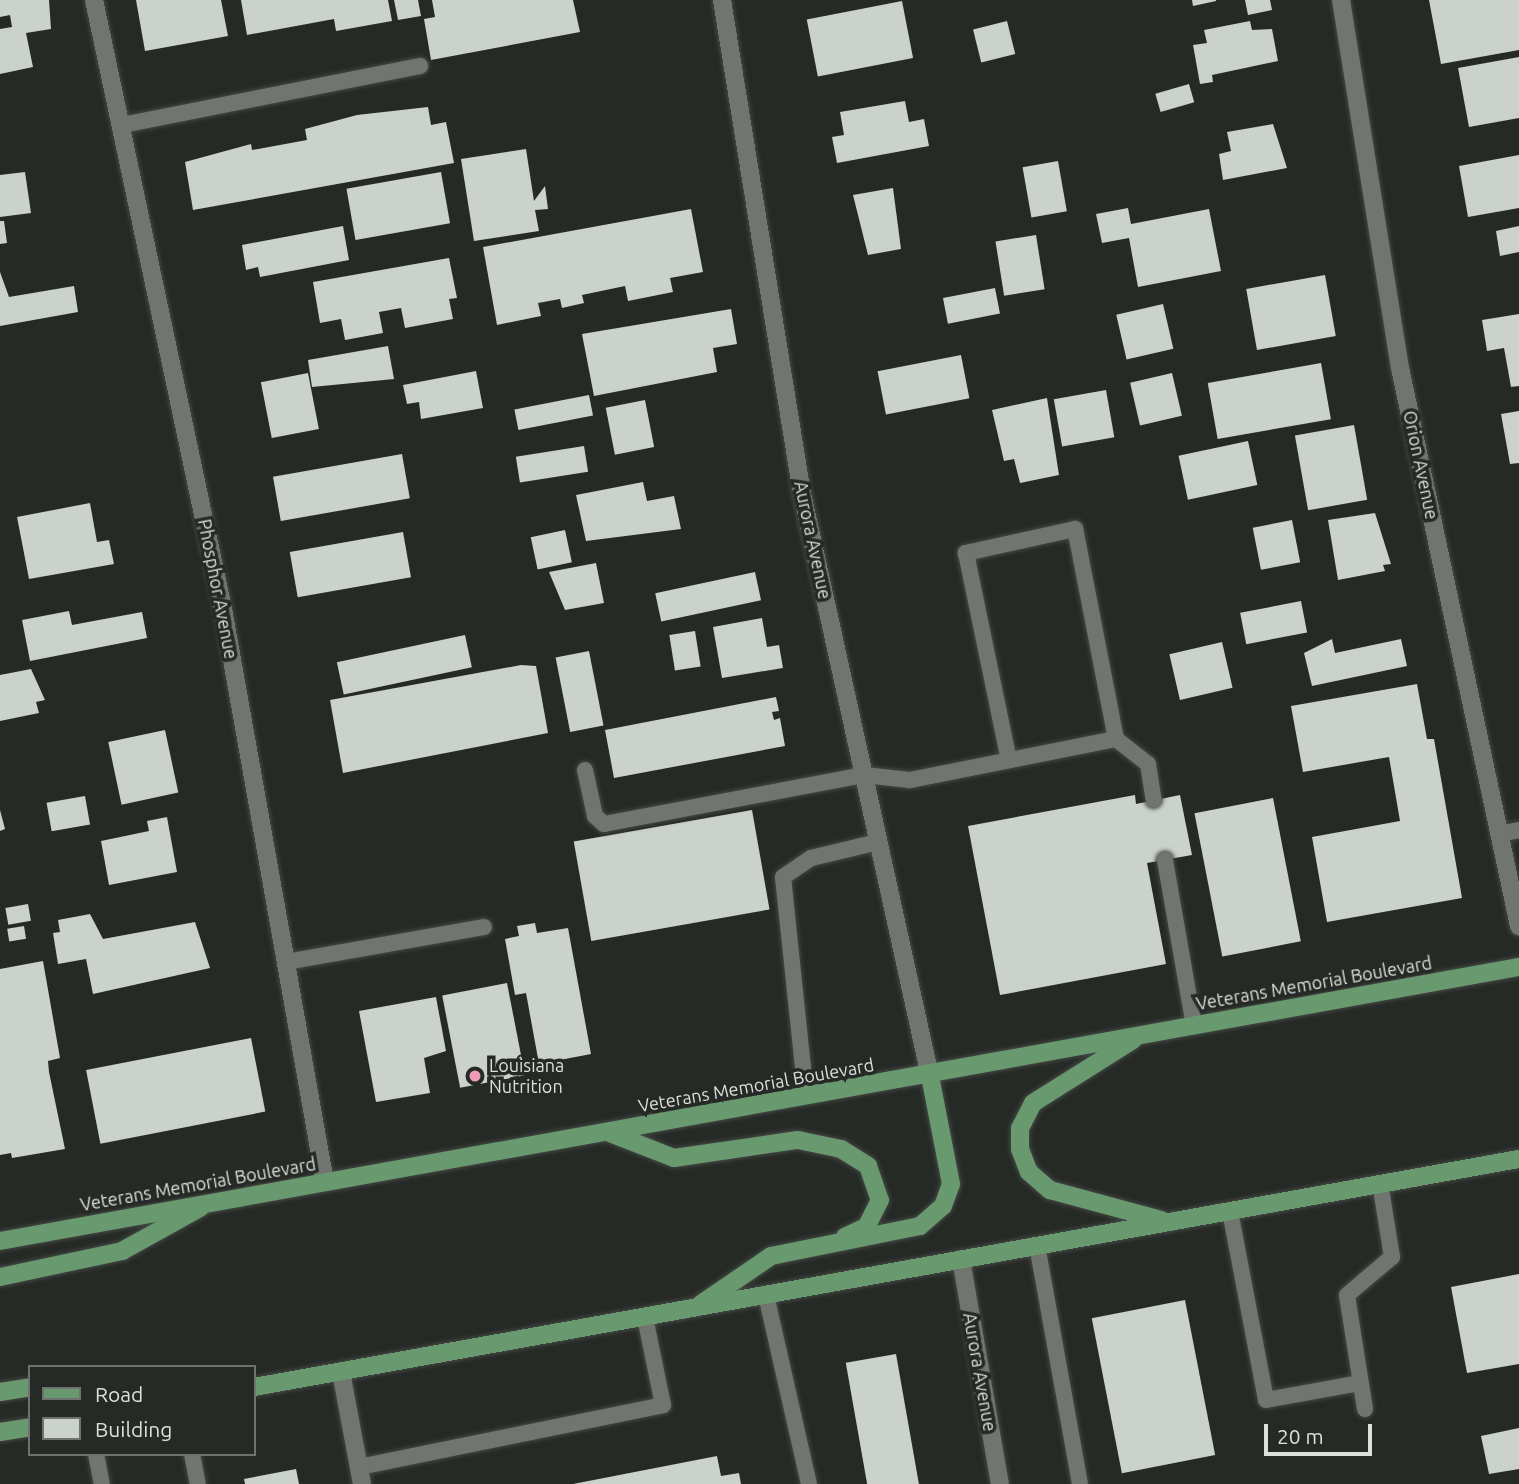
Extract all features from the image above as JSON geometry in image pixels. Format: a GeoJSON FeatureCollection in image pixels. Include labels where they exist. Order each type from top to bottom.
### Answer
{"type":"FeatureCollection","features":[{"type":"Feature","properties":{"kind":"main road","name":"Veterans Memorial Boulevard"},"geometry":{"type":"LineString","coordinates":[[0,1241],[930,1076],[1519,967]]}},
{"type":"Feature","properties":{"kind":"main road"},"geometry":{"type":"LineString","coordinates":[[1139,1036],[1033,1103],[1020,1128],[1020,1149],[1029,1172],[1050,1190],[1167,1221]]}},
{"type":"Feature","properties":{"kind":"main road"},"geometry":{"type":"LineString","coordinates":[[695,1308],[771,1256],[920,1226],[943,1206],[951,1184],[930,1076]]}},
{"type":"Feature","properties":{"kind":"main road"},"geometry":{"type":"LineString","coordinates":[[610,1133],[674,1158],[798,1140],[841,1149],[868,1166],[880,1199],[866,1227],[823,1247]]}},
{"type":"Feature","properties":{"kind":"main road"},"geometry":{"type":"LineString","coordinates":[[256,1387],[1519,1159]]}},
{"type":"Feature","properties":{"kind":"main road"},"geometry":{"type":"LineString","coordinates":[[0,1277],[122,1251],[206,1204]]}},
{"type":"Feature","properties":{"kind":"main road"},"geometry":{"type":"LineString","coordinates":[[0,1392],[28,1387]]}},
{"type":"Feature","properties":{"kind":"main road"},"geometry":{"type":"LineString","coordinates":[[0,1432],[28,1427]]}},
{"type":"Feature","properties":{"kind":"street","name":"Phosphor Avenue"},"geometry":{"type":"LineString","coordinates":[[93,0],[122,125],[223,609],[325,1182]]}},
{"type":"Feature","properties":{"kind":"street","name":"Aurora Avenue"},"geometry":{"type":"LineString","coordinates":[[722,0],[801,489],[930,1076]]}},
{"type":"Feature","properties":{"kind":"street","name":"Orion Avenue"},"geometry":{"type":"LineString","coordinates":[[1341,0],[1400,368],[1519,926]]}},
{"type":"Feature","properties":{"kind":"street","name":"Aurora Avenue"},"geometry":{"type":"LineString","coordinates":[[961,1259],[1000,1484]]}},
{"type":"Feature","properties":{"kind":"street"},"geometry":{"type":"LineString","coordinates":[[341,1372],[361,1476]]}},
{"type":"Feature","properties":{"kind":"lane"},"geometry":{"type":"LineString","coordinates":[[122,125],[420,66]]}},
{"type":"Feature","properties":{"kind":"lane"},"geometry":{"type":"LineString","coordinates":[[1009,760],[966,552],[1075,529],[1116,739],[1148,764],[1154,800]]}},
{"type":"Feature","properties":{"kind":"lane"},"geometry":{"type":"LineString","coordinates":[[585,770],[595,816],[604,824],[864,775],[910,780],[1116,739]]}},
{"type":"Feature","properties":{"kind":"lane"},"geometry":{"type":"LineString","coordinates":[[1499,834],[1519,831]]}},
{"type":"Feature","properties":{"kind":"lane"},"geometry":{"type":"LineString","coordinates":[[806,1096],[783,877],[811,858],[878,842]]}},
{"type":"Feature","properties":{"kind":"lane"},"geometry":{"type":"LineString","coordinates":[[1165,860],[1194,1027]]}},
{"type":"Feature","properties":{"kind":"lane"},"geometry":{"type":"LineString","coordinates":[[286,962],[484,927]]}},
{"type":"Feature","properties":{"kind":"lane"},"geometry":{"type":"LineString","coordinates":[[1365,1409],[1348,1295],[1392,1257],[1380,1183]]}},
{"type":"Feature","properties":{"kind":"lane"},"geometry":{"type":"LineString","coordinates":[[1230,1211],[1266,1400],[1360,1383]]}},
{"type":"Feature","properties":{"kind":"lane"},"geometry":{"type":"LineString","coordinates":[[1037,1245],[1080,1484]]}},
{"type":"Feature","properties":{"kind":"lane"},"geometry":{"type":"LineString","coordinates":[[766,1295],[809,1484]]}},
{"type":"Feature","properties":{"kind":"lane"},"geometry":{"type":"LineString","coordinates":[[361,1476],[663,1405],[645,1317]]}},
{"type":"Feature","properties":{"kind":"lane"},"geometry":{"type":"LineString","coordinates":[[96,1456],[102,1484]]}},
{"type":"Feature","properties":{"kind":"lane"},"geometry":{"type":"LineString","coordinates":[[192,1456],[198,1484]]}},
{"type":"Feature","properties":{"kind":"building"},"geometry":{"type":"Polygon","coordinates":[[[0,0],[49,0],[51,29],[26,33],[33,67],[0,74],[0,29],[12,27],[10,15],[0,17],[0,0]]]}},
{"type":"Feature","properties":{"kind":"building"},"geometry":{"type":"Polygon","coordinates":[[[136,0],[221,0],[228,36],[145,51],[136,0]]]}},
{"type":"Feature","properties":{"kind":"building"},"geometry":{"type":"Polygon","coordinates":[[[241,0],[388,0],[392,21],[336,31],[334,19],[247,35],[241,0]]]}},
{"type":"Feature","properties":{"kind":"building"},"geometry":{"type":"Polygon","coordinates":[[[394,0],[418,0],[421,16],[398,20],[394,0]]]}},
{"type":"Feature","properties":{"kind":"building"},"geometry":{"type":"Polygon","coordinates":[[[432,0],[573,0],[580,32],[431,60],[424,19],[435,17],[432,0]]]}},
{"type":"Feature","properties":{"kind":"building"},"geometry":{"type":"Polygon","coordinates":[[[1192,0],[1216,0],[1216,1],[1193,6],[1192,0]]]}},
{"type":"Feature","properties":{"kind":"building"},"geometry":{"type":"Polygon","coordinates":[[[1245,0],[1270,0],[1272,10],[1248,15],[1245,0]]]}},
{"type":"Feature","properties":{"kind":"building"},"geometry":{"type":"Polygon","coordinates":[[[1429,0],[1519,0],[1519,50],[1441,64],[1429,0]]]}},
{"type":"Feature","properties":{"kind":"building"},"geometry":{"type":"Polygon","coordinates":[[[902,1],[913,58],[818,76],[807,20],[902,1]]]}},
{"type":"Feature","properties":{"kind":"building"},"geometry":{"type":"Polygon","coordinates":[[[1007,21],[1015,54],[981,62],[973,29],[1007,21]]]}},
{"type":"Feature","properties":{"kind":"building"},"geometry":{"type":"Polygon","coordinates":[[[1250,21],[1252,30],[1272,29],[1278,61],[1212,75],[1213,82],[1200,84],[1193,45],[1207,43],[1204,30],[1250,21]]]}},
{"type":"Feature","properties":{"kind":"building"},"geometry":{"type":"Polygon","coordinates":[[[1519,57],[1519,118],[1469,127],[1458,68],[1519,57]]]}},
{"type":"Feature","properties":{"kind":"building"},"geometry":{"type":"Polygon","coordinates":[[[1189,84],[1194,102],[1161,112],[1155,94],[1189,84]]]}},
{"type":"Feature","properties":{"kind":"building"},"geometry":{"type":"Polygon","coordinates":[[[905,101],[909,122],[924,119],[929,146],[837,163],[832,137],[844,135],[840,112],[905,101]]]}},
{"type":"Feature","properties":{"kind":"building"},"geometry":{"type":"Polygon","coordinates":[[[428,107],[431,125],[446,122],[454,163],[193,210],[185,162],[251,144],[252,150],[307,140],[305,129],[357,115],[428,107]]]}},
{"type":"Feature","properties":{"kind":"building"},"geometry":{"type":"Polygon","coordinates":[[[1273,124],[1287,168],[1223,180],[1219,154],[1231,151],[1227,132],[1273,124]]]}},
{"type":"Feature","properties":{"kind":"building"},"geometry":{"type":"Polygon","coordinates":[[[526,149],[534,201],[545,186],[548,209],[535,210],[539,231],[474,241],[461,159],[526,149]]]}},
{"type":"Feature","properties":{"kind":"building"},"geometry":{"type":"Polygon","coordinates":[[[1519,155],[1519,208],[1468,217],[1459,166],[1519,155]]]}},
{"type":"Feature","properties":{"kind":"building"},"geometry":{"type":"Polygon","coordinates":[[[1058,161],[1067,211],[1031,217],[1023,167],[1058,161]]]}},
{"type":"Feature","properties":{"kind":"building"},"geometry":{"type":"Polygon","coordinates":[[[25,172],[31,213],[0,217],[0,175],[25,172]]]}},
{"type":"Feature","properties":{"kind":"building"},"geometry":{"type":"Polygon","coordinates":[[[441,172],[450,223],[355,240],[346,189],[441,172]]]}},
{"type":"Feature","properties":{"kind":"building"},"geometry":{"type":"Polygon","coordinates":[[[893,188],[901,249],[868,255],[853,195],[893,188]]]}},
{"type":"Feature","properties":{"kind":"building"},"geometry":{"type":"Polygon","coordinates":[[[1128,208],[1131,224],[1209,209],[1221,271],[1138,287],[1129,238],[1102,243],[1096,214],[1128,208]]]}},
{"type":"Feature","properties":{"kind":"building"},"geometry":{"type":"Polygon","coordinates":[[[691,209],[703,272],[670,278],[673,292],[628,301],[625,286],[582,295],[584,303],[562,308],[560,299],[538,303],[541,316],[497,325],[483,247],[691,209]]]}},
{"type":"Feature","properties":{"kind":"building"},"geometry":{"type":"Polygon","coordinates":[[[0,221],[4,221],[7,243],[0,244],[0,221]]]}},
{"type":"Feature","properties":{"kind":"building"},"geometry":{"type":"Polygon","coordinates":[[[343,226],[349,260],[260,277],[258,267],[246,270],[242,245],[343,226]]]}},
{"type":"Feature","properties":{"kind":"building"},"geometry":{"type":"Polygon","coordinates":[[[1519,226],[1519,252],[1500,256],[1496,231],[1519,226]]]}},
{"type":"Feature","properties":{"kind":"building"},"geometry":{"type":"Polygon","coordinates":[[[1036,235],[1045,289],[1004,296],[996,241],[1036,235]]]}},
{"type":"Feature","properties":{"kind":"building"},"geometry":{"type":"Polygon","coordinates":[[[449,258],[457,298],[449,299],[453,319],[405,328],[401,308],[379,312],[383,333],[345,340],[341,319],[320,323],[313,282],[449,258]]]}},
{"type":"Feature","properties":{"kind":"building"},"geometry":{"type":"Polygon","coordinates":[[[0,272],[9,297],[74,286],[78,312],[0,326],[0,272]]]}},
{"type":"Feature","properties":{"kind":"building"},"geometry":{"type":"Polygon","coordinates":[[[1325,275],[1336,336],[1257,350],[1246,289],[1325,275]]]}},
{"type":"Feature","properties":{"kind":"building"},"geometry":{"type":"Polygon","coordinates":[[[995,288],[1000,314],[948,324],[943,298],[995,288]]]}},
{"type":"Feature","properties":{"kind":"building"},"geometry":{"type":"Polygon","coordinates":[[[1163,304],[1173,349],[1127,360],[1116,315],[1163,304]]]}},
{"type":"Feature","properties":{"kind":"building"},"geometry":{"type":"Polygon","coordinates":[[[731,309],[737,344],[713,348],[717,372],[594,396],[582,334],[731,309]]]}},
{"type":"Feature","properties":{"kind":"building"},"geometry":{"type":"Polygon","coordinates":[[[1519,314],[1519,386],[1511,387],[1504,348],[1487,351],[1482,320],[1519,314]]]}},
{"type":"Feature","properties":{"kind":"building"},"geometry":{"type":"Polygon","coordinates":[[[388,346],[394,379],[312,387],[308,360],[388,346]]]}},
{"type":"Feature","properties":{"kind":"building"},"geometry":{"type":"Polygon","coordinates":[[[961,355],[969,398],[886,414],[878,371],[961,355]]]}},
{"type":"Feature","properties":{"kind":"building"},"geometry":{"type":"Polygon","coordinates":[[[1321,363],[1331,419],[1218,439],[1208,383],[1321,363]]]}},
{"type":"Feature","properties":{"kind":"building"},"geometry":{"type":"Polygon","coordinates":[[[476,371],[483,408],[421,419],[419,402],[407,404],[403,385],[476,371]]]}},
{"type":"Feature","properties":{"kind":"building"},"geometry":{"type":"Polygon","coordinates":[[[308,373],[319,429],[272,438],[261,382],[308,373]]]}},
{"type":"Feature","properties":{"kind":"building"},"geometry":{"type":"Polygon","coordinates":[[[1172,373],[1182,416],[1140,426],[1130,383],[1172,373]]]}},
{"type":"Feature","properties":{"kind":"building"},"geometry":{"type":"Polygon","coordinates":[[[1106,390],[1114,437],[1062,446],[1054,399],[1106,390]]]}},
{"type":"Feature","properties":{"kind":"building"},"geometry":{"type":"Polygon","coordinates":[[[589,395],[593,416],[518,430],[514,410],[589,395]]]}},
{"type":"Feature","properties":{"kind":"building"},"geometry":{"type":"Polygon","coordinates":[[[1047,398],[1059,475],[1020,483],[1014,459],[1004,461],[992,410],[1047,398]]]}},
{"type":"Feature","properties":{"kind":"building"},"geometry":{"type":"Polygon","coordinates":[[[645,400],[654,447],[615,455],[606,408],[645,400]]]}},
{"type":"Feature","properties":{"kind":"building"},"geometry":{"type":"Polygon","coordinates":[[[1519,411],[1519,463],[1510,464],[1501,414],[1519,411]]]}},
{"type":"Feature","properties":{"kind":"building"},"geometry":{"type":"Polygon","coordinates":[[[1354,425],[1367,500],[1308,510],[1295,435],[1354,425]]]}},
{"type":"Feature","properties":{"kind":"building"},"geometry":{"type":"Polygon","coordinates":[[[1248,441],[1257,485],[1188,500],[1179,456],[1248,441]]]}},
{"type":"Feature","properties":{"kind":"building"},"geometry":{"type":"Polygon","coordinates":[[[584,446],[588,472],[520,482],[516,457],[584,446]]]}},
{"type":"Feature","properties":{"kind":"building"},"geometry":{"type":"Polygon","coordinates":[[[402,454],[410,498],[281,521],[273,477],[402,454]]]}},
{"type":"Feature","properties":{"kind":"building"},"geometry":{"type":"Polygon","coordinates":[[[643,482],[647,501],[674,496],[681,529],[586,541],[576,495],[643,482]]]}},
{"type":"Feature","properties":{"kind":"building"},"geometry":{"type":"Polygon","coordinates":[[[90,503],[97,542],[109,540],[114,564],[29,579],[17,517],[90,503]]]}},
{"type":"Feature","properties":{"kind":"building"},"geometry":{"type":"Polygon","coordinates":[[[1375,513],[1391,564],[1383,565],[1385,571],[1338,580],[1328,520],[1375,513]]]}},
{"type":"Feature","properties":{"kind":"building"},"geometry":{"type":"Polygon","coordinates":[[[1292,520],[1300,562],[1261,570],[1253,528],[1292,520]]]}},
{"type":"Feature","properties":{"kind":"building"},"geometry":{"type":"Polygon","coordinates":[[[565,530],[572,562],[538,570],[531,537],[565,530]]]}},
{"type":"Feature","properties":{"kind":"building"},"geometry":{"type":"Polygon","coordinates":[[[403,532],[411,577],[298,597],[290,552],[403,532]]]}},
{"type":"Feature","properties":{"kind":"building"},"geometry":{"type":"Polygon","coordinates":[[[596,563],[604,603],[565,610],[549,572],[596,563]]]}},
{"type":"Feature","properties":{"kind":"building"},"geometry":{"type":"Polygon","coordinates":[[[755,572],[761,600],[661,622],[655,593],[755,572]]]}},
{"type":"Feature","properties":{"kind":"building"},"geometry":{"type":"Polygon","coordinates":[[[1301,601],[1307,632],[1246,644],[1240,613],[1301,601]]]}},
{"type":"Feature","properties":{"kind":"building"},"geometry":{"type":"Polygon","coordinates":[[[69,611],[72,625],[142,612],[147,638],[30,661],[22,620],[69,611]]]}},
{"type":"Feature","properties":{"kind":"building"},"geometry":{"type":"Polygon","coordinates":[[[762,618],[767,647],[779,645],[783,668],[722,678],[713,627],[762,618]]]}},
{"type":"Feature","properties":{"kind":"building"},"geometry":{"type":"Polygon","coordinates":[[[695,631],[701,667],[675,671],[669,635],[695,631]]]}},
{"type":"Feature","properties":{"kind":"building"},"geometry":{"type":"Polygon","coordinates":[[[465,635],[472,667],[344,695],[337,662],[465,635]]]}},
{"type":"Feature","properties":{"kind":"building"},"geometry":{"type":"Polygon","coordinates":[[[1332,639],[1335,653],[1401,639],[1407,666],[1312,686],[1304,653],[1332,639]]]}},
{"type":"Feature","properties":{"kind":"building"},"geometry":{"type":"Polygon","coordinates":[[[1222,642],[1233,688],[1180,700],[1169,654],[1222,642]]]}},
{"type":"Feature","properties":{"kind":"building"},"geometry":{"type":"Polygon","coordinates":[[[589,651],[604,726],[570,732],[556,657],[589,651]]]}},
{"type":"Feature","properties":{"kind":"building"},"geometry":{"type":"Polygon","coordinates":[[[521,665],[536,666],[548,733],[343,773],[330,700],[521,665]]]}},
{"type":"Feature","properties":{"kind":"building"},"geometry":{"type":"Polygon","coordinates":[[[31,669],[45,700],[36,702],[39,713],[0,721],[0,675],[31,669]]]}},
{"type":"Feature","properties":{"kind":"building"},"geometry":{"type":"Polygon","coordinates":[[[1417,684],[1427,739],[1434,739],[1462,898],[1327,922],[1312,837],[1400,821],[1389,757],[1303,772],[1291,706],[1417,684]]]}},
{"type":"Feature","properties":{"kind":"building"},"geometry":{"type":"Polygon","coordinates":[[[776,697],[779,711],[772,712],[774,720],[780,718],[785,746],[614,778],[605,730],[776,697]]]}},
{"type":"Feature","properties":{"kind":"building"},"geometry":{"type":"Polygon","coordinates":[[[165,730],[178,793],[122,805],[108,742],[165,730]]]}},
{"type":"Feature","properties":{"kind":"building"},"geometry":{"type":"Polygon","coordinates":[[[1135,795],[1136,804],[1180,795],[1192,855],[1147,863],[1166,964],[1000,995],[968,826],[1135,795]]]}},
{"type":"Feature","properties":{"kind":"building"},"geometry":{"type":"Polygon","coordinates":[[[85,796],[90,825],[52,831],[47,803],[85,796]]]}},
{"type":"Feature","properties":{"kind":"building"},"geometry":{"type":"Polygon","coordinates":[[[1273,798],[1301,941],[1222,957],[1194,813],[1273,798]]]}},
{"type":"Feature","properties":{"kind":"building"},"geometry":{"type":"Polygon","coordinates":[[[0,810],[5,829],[0,831],[0,810]]]}},
{"type":"Feature","properties":{"kind":"building"},"geometry":{"type":"Polygon","coordinates":[[[752,810],[770,909],[591,941],[574,841],[752,810]]]}},
{"type":"Feature","properties":{"kind":"building"},"geometry":{"type":"Polygon","coordinates":[[[167,817],[177,872],[109,885],[101,841],[149,831],[147,821],[167,817]]]}},
{"type":"Feature","properties":{"kind":"building"},"geometry":{"type":"Polygon","coordinates":[[[28,904],[31,921],[8,925],[5,908],[28,904]]]}},
{"type":"Feature","properties":{"kind":"building"},"geometry":{"type":"Polygon","coordinates":[[[90,914],[103,939],[195,922],[210,968],[93,994],[86,959],[58,964],[53,933],[60,932],[58,920],[90,914]]]}},
{"type":"Feature","properties":{"kind":"building"},"geometry":{"type":"Polygon","coordinates":[[[535,923],[537,933],[568,928],[591,1054],[539,1064],[526,993],[515,995],[505,939],[519,936],[517,926],[535,923]]]}},
{"type":"Feature","properties":{"kind":"building"},"geometry":{"type":"Polygon","coordinates":[[[24,926],[26,939],[9,941],[7,929],[24,926]]]}},
{"type":"Feature","properties":{"kind":"building"},"geometry":{"type":"Polygon","coordinates":[[[43,961],[60,1058],[48,1061],[49,1072],[65,1149],[12,1158],[11,1153],[0,1155],[0,969],[43,961]]]}},
{"type":"Feature","properties":{"kind":"building"},"geometry":{"type":"Polygon","coordinates":[[[507,983],[525,1075],[460,1088],[442,996],[507,983]]]}},
{"type":"Feature","properties":{"kind":"building"},"geometry":{"type":"Polygon","coordinates":[[[436,997],[446,1051],[424,1058],[430,1093],[376,1102],[359,1011],[436,997]]]}},
{"type":"Feature","properties":{"kind":"building"},"geometry":{"type":"Polygon","coordinates":[[[251,1038],[265,1112],[100,1144],[86,1070],[251,1038]]]}},
{"type":"Feature","properties":{"kind":"building"},"geometry":{"type":"Polygon","coordinates":[[[1519,1274],[1519,1364],[1467,1373],[1451,1287],[1519,1274]]]}},
{"type":"Feature","properties":{"kind":"building"},"geometry":{"type":"Polygon","coordinates":[[[1185,1300],[1215,1455],[1122,1473],[1092,1318],[1185,1300]]]}},
{"type":"Feature","properties":{"kind":"building"},"geometry":{"type":"Polygon","coordinates":[[[896,1354],[919,1484],[867,1484],[846,1363],[896,1354]]]}},
{"type":"Feature","properties":{"kind":"building"},"geometry":{"type":"Polygon","coordinates":[[[1519,1428],[1519,1469],[1489,1474],[1481,1436],[1519,1428]]]}},
{"type":"Feature","properties":{"kind":"building"},"geometry":{"type":"Polygon","coordinates":[[[717,1456],[721,1476],[739,1473],[741,1484],[573,1484],[717,1456]]]}},
{"type":"Feature","properties":{"kind":"building"},"geometry":{"type":"Polygon","coordinates":[[[296,1469],[299,1484],[245,1484],[244,1479],[296,1469]]]}},
{"type":"Feature","properties":{"kind":"place","name":"Louisiana Nutrition"},"geometry":{"type":"Point","coordinates":[475,1076]}}]}
